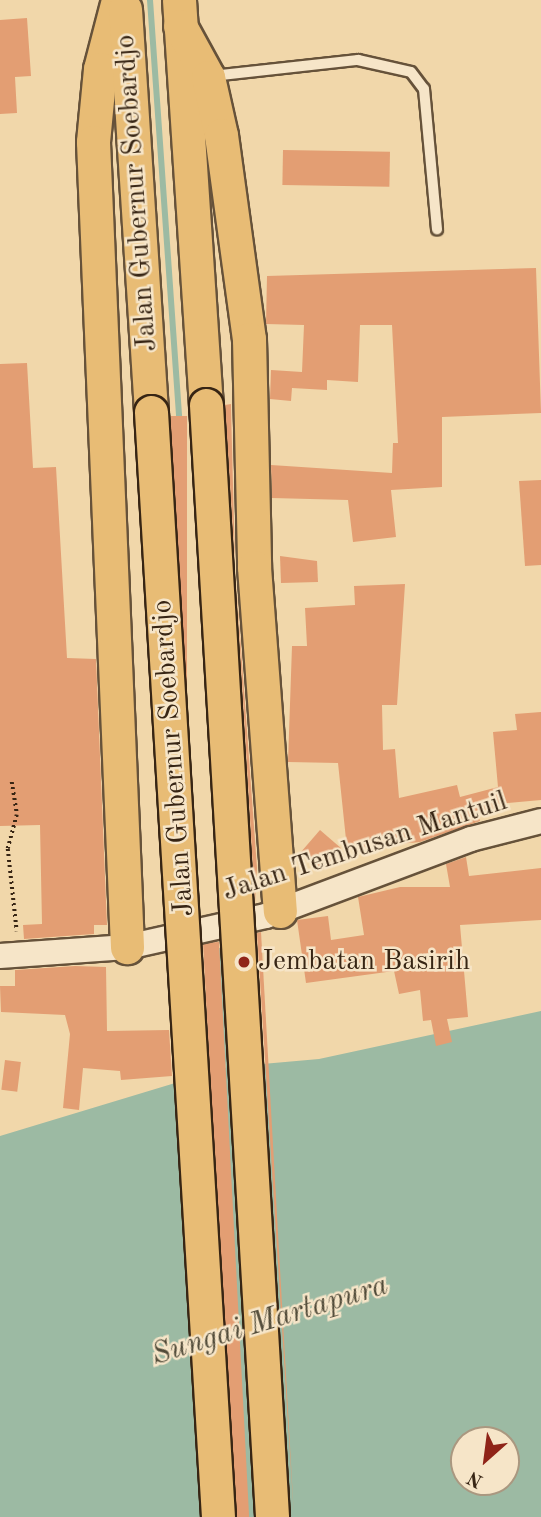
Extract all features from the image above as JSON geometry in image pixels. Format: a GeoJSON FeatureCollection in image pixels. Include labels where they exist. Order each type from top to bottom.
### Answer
{"type":"FeatureCollection","features":[{"type":"Feature","properties":{"kind":"highway"},"geometry":{"type":"LineString","coordinates":[[118,0],[95,101],[101,320],[127,947]]}},
{"type":"Feature","properties":{"kind":"highway","name":"Jalan Gubernur Soebardjo"},"geometry":{"type":"LineString","coordinates":[[124,0],[146,319],[218,1517]]}},
{"type":"Feature","properties":{"kind":"highway"},"geometry":{"type":"LineString","coordinates":[[180,13],[208,77],[250,339],[254,567],[280,911]]}},
{"type":"Feature","properties":{"kind":"highway","name":"Jalan Gubernur Soebardjo"},"geometry":{"type":"LineString","coordinates":[[180,13],[272,1517]]}},
{"type":"Feature","properties":{"kind":"highway"},"geometry":{"type":"LineString","coordinates":[[101,320],[146,319]]}},
{"type":"Feature","properties":{"kind":"street","name":"Jalan Tembusan Mantuil"},"geometry":{"type":"LineString","coordinates":[[10,956],[127,947],[280,911],[471,839],[541,821]]}},
{"type":"Feature","properties":{"kind":"lane"},"geometry":{"type":"LineString","coordinates":[[208,77],[358,60],[411,72],[424,89],[437,229]]}},
{"type":"Feature","properties":{"kind":"path"},"geometry":{"type":"LineString","coordinates":[[10,956],[8,849],[17,815],[12,782]]}},
{"type":"Feature","properties":{"kind":"water","name":"Sungai Martapura"},"geometry":{"type":"Polygon","coordinates":[[[541,1011],[541,1517],[0,1517],[0,1136],[228,1067],[319,1059],[541,1011]]]}},
{"type":"Feature","properties":{"kind":"building"},"geometry":{"type":"Polygon","coordinates":[[[27,18],[31,76],[15,77],[17,113],[0,114],[0,20],[27,18]]]}},
{"type":"Feature","properties":{"kind":"building"},"geometry":{"type":"Polygon","coordinates":[[[283,150],[390,152],[389,187],[282,185],[283,150]]]}},
{"type":"Feature","properties":{"kind":"building"},"geometry":{"type":"Polygon","coordinates":[[[536,268],[541,413],[442,417],[442,487],[391,490],[396,537],[353,542],[348,500],[272,498],[271,465],[392,473],[393,443],[398,443],[392,325],[360,325],[358,382],[327,380],[327,390],[292,388],[291,401],[270,399],[271,370],[302,372],[304,325],[266,324],[267,276],[536,268]]]}},
{"type":"Feature","properties":{"kind":"building"},"geometry":{"type":"Polygon","coordinates":[[[27,363],[33,468],[56,467],[67,658],[96,659],[107,925],[94,925],[94,934],[24,939],[23,925],[42,924],[40,825],[0,826],[0,364],[27,363]]]}},
{"type":"Feature","properties":{"kind":"building"},"geometry":{"type":"Polygon","coordinates":[[[231,404],[231,408],[235,563],[225,405],[231,404]]]}},
{"type":"Feature","properties":{"kind":"building"},"geometry":{"type":"Polygon","coordinates":[[[171,416],[187,416],[187,916],[171,916],[171,416]]]}},
{"type":"Feature","properties":{"kind":"building"},"geometry":{"type":"Polygon","coordinates":[[[541,480],[541,565],[525,566],[519,481],[541,480]]]}},
{"type":"Feature","properties":{"kind":"building"},"geometry":{"type":"Polygon","coordinates":[[[280,556],[317,561],[318,582],[281,583],[280,556]]]}},
{"type":"Feature","properties":{"kind":"building"},"geometry":{"type":"Polygon","coordinates":[[[236,580],[257,868],[255,903],[236,580]]]}},
{"type":"Feature","properties":{"kind":"building"},"geometry":{"type":"Polygon","coordinates":[[[405,584],[397,705],[382,705],[383,750],[395,749],[399,798],[457,785],[460,797],[498,787],[493,732],[517,730],[515,714],[541,712],[541,800],[497,804],[498,809],[477,811],[480,821],[420,842],[347,849],[338,763],[288,762],[292,646],[307,646],[305,608],[355,605],[354,586],[405,584]]]}},
{"type":"Feature","properties":{"kind":"building"},"geometry":{"type":"Polygon","coordinates":[[[320,830],[341,848],[322,870],[301,852],[320,830]]]}},
{"type":"Feature","properties":{"kind":"building"},"geometry":{"type":"Polygon","coordinates":[[[466,857],[469,876],[541,868],[541,920],[460,925],[468,1017],[447,1019],[452,1042],[436,1046],[431,1020],[423,1021],[420,990],[399,994],[394,971],[306,983],[297,920],[328,916],[331,940],[364,935],[358,897],[400,887],[450,887],[446,864],[466,857]]]}},
{"type":"Feature","properties":{"kind":"building"},"geometry":{"type":"Polygon","coordinates":[[[261,932],[294,1517],[257,933],[261,932]]]}},
{"type":"Feature","properties":{"kind":"building"},"geometry":{"type":"Polygon","coordinates":[[[219,942],[249,1517],[233,1517],[203,943],[219,942]]]}},
{"type":"Feature","properties":{"kind":"building"},"geometry":{"type":"Polygon","coordinates":[[[106,967],[107,1031],[169,1030],[172,1076],[121,1080],[120,1071],[83,1068],[79,1110],[63,1108],[70,1034],[65,1015],[1,1012],[0,986],[15,986],[15,970],[106,967]]]}},
{"type":"Feature","properties":{"kind":"building"},"geometry":{"type":"Polygon","coordinates":[[[5,1060],[21,1062],[17,1092],[1,1090],[5,1060]]]}},
{"type":"Feature","properties":{"kind":"waterway"},"geometry":{"type":"LineString","coordinates":[[150,0],[180,424]]}},
{"type":"Feature","properties":{"kind":"waterway"},"geometry":{"type":"LineString","coordinates":[[219,951],[229,1073]]}},
{"type":"Feature","properties":{"kind":"place","name":"Jembatan Basirih"},"geometry":{"type":"Point","coordinates":[244,962]}}]}
